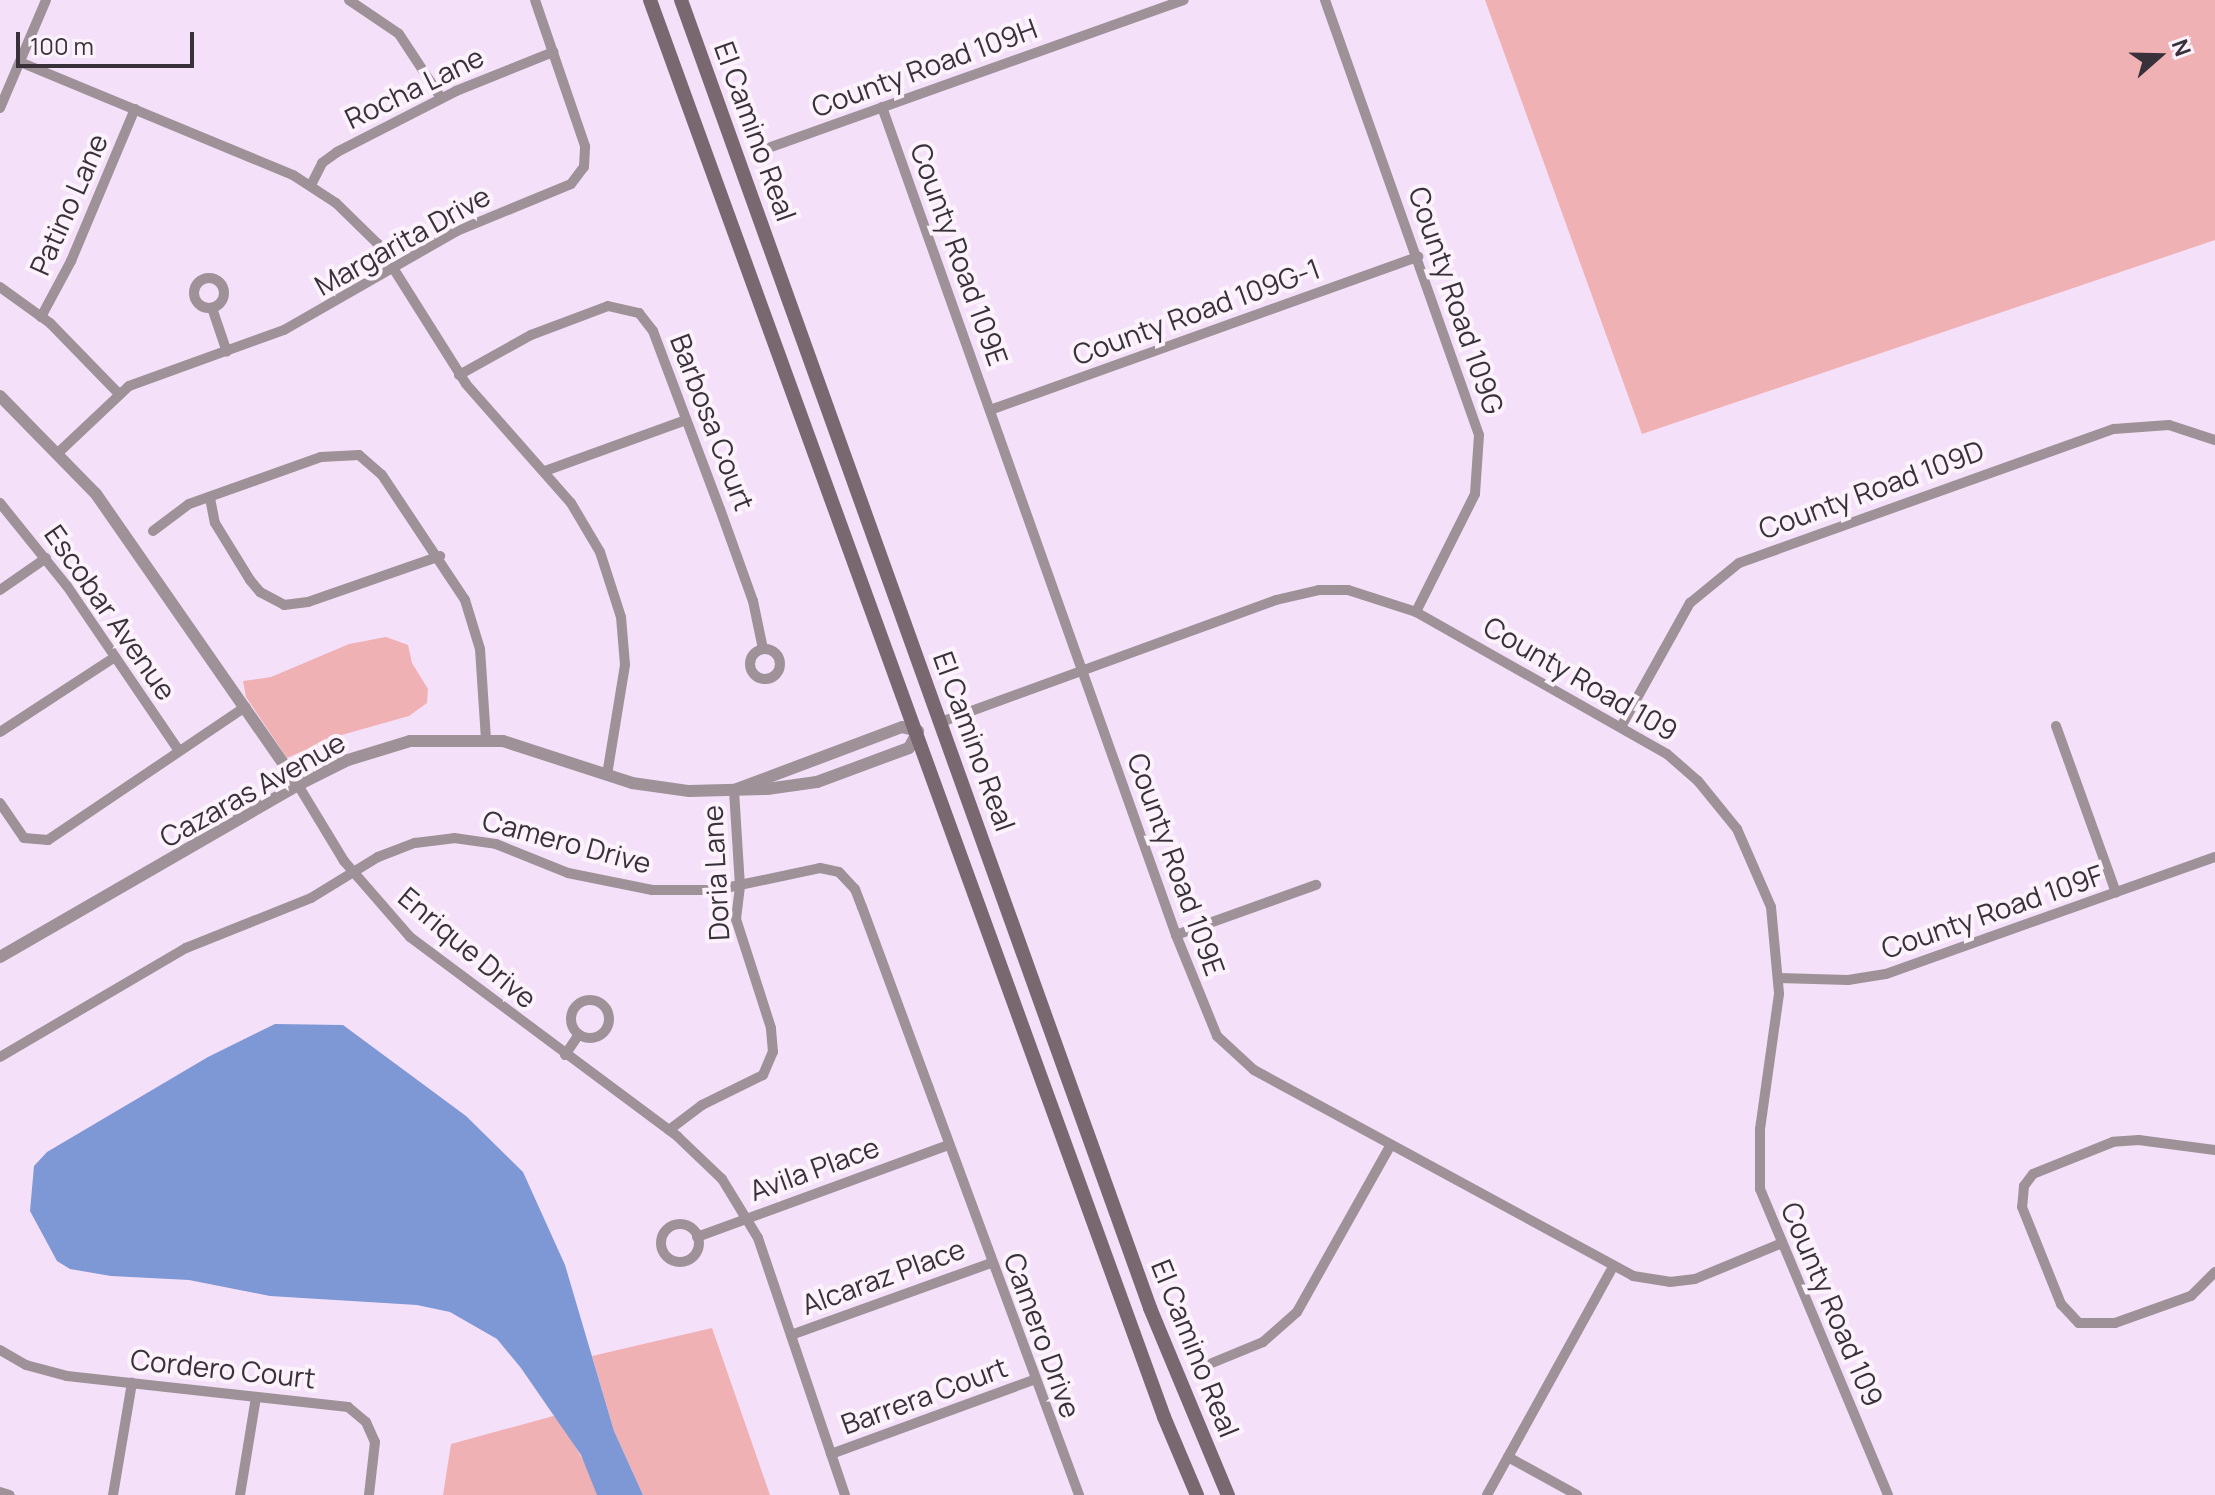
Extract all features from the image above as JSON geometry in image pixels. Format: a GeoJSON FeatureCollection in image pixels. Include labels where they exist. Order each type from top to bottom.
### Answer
{"type":"FeatureCollection","features":[{"type":"Feature","properties":{"kind":"main road","name":"El Camino Real"},"geometry":{"type":"LineString","coordinates":[[650,0],[918,731],[1164,1417],[1197,1495]]}},
{"type":"Feature","properties":{"kind":"main road","name":"El Camino Real"},"geometry":{"type":"LineString","coordinates":[[681,0],[1150,1308],[1228,1495]]}},
{"type":"Feature","properties":{"kind":"main road"},"geometry":{"type":"LineString","coordinates":[[918,731],[941,722]]}},
{"type":"Feature","properties":{"kind":"street"},"geometry":{"type":"LineString","coordinates":[[0,108],[46,0]]}},
{"type":"Feature","properties":{"kind":"street"},"geometry":{"type":"LineString","coordinates":[[349,0],[399,34],[441,98]]}},
{"type":"Feature","properties":{"kind":"street","name":"Margarita Drive"},"geometry":{"type":"LineString","coordinates":[[59,452],[118,393],[146,377],[227,352],[313,316],[457,231],[579,176],[585,146],[535,0]]}},
{"type":"Feature","properties":{"kind":"street","name":"County Road 109H"},"geometry":{"type":"LineString","coordinates":[[771,147],[1184,0]]}},
{"type":"Feature","properties":{"kind":"street","name":"County Road 109G"},"geometry":{"type":"LineString","coordinates":[[1325,0],[1476,423],[1481,462],[1470,508],[1416,612]]}},
{"type":"Feature","properties":{"kind":"street","name":"Rocha Lane"},"geometry":{"type":"LineString","coordinates":[[311,185],[328,158],[441,98],[553,52]]}},
{"type":"Feature","properties":{"kind":"street"},"geometry":{"type":"LineString","coordinates":[[20,62],[311,185],[359,225],[394,268],[459,375],[545,471],[600,552],[621,617],[624,688],[607,775]]}},
{"type":"Feature","properties":{"kind":"street","name":"County Road 109E"},"geometry":{"type":"LineString","coordinates":[[882,107],[1176,935],[1210,1025],[1231,1053],[1390,1146],[1613,1267],[1645,1279],[1682,1281],[1780,1244]]}},
{"type":"Feature","properties":{"kind":"street","name":"Patino Lane"},"geometry":{"type":"LineString","coordinates":[[41,317],[71,261],[135,109]]}},
{"type":"Feature","properties":{"kind":"street","name":"County Road 109G-1"},"geometry":{"type":"LineString","coordinates":[[990,410],[1418,257]]}},
{"type":"Feature","properties":{"kind":"street"},"geometry":{"type":"LineString","coordinates":[[0,287],[41,317],[118,393]]}},
{"type":"Feature","properties":{"kind":"street","name":"Barbosa Court"},"geometry":{"type":"LineString","coordinates":[[459,375],[531,335],[619,306],[639,313],[653,331],[753,601],[763,649]]}},
{"type":"Feature","properties":{"kind":"street"},"geometry":{"type":"LineString","coordinates":[[212,308],[227,352]]}},
{"type":"Feature","properties":{"kind":"street","name":"Enrique Drive"},"geometry":{"type":"LineString","coordinates":[[0,396],[59,452],[129,538],[298,785],[352,872],[422,946],[669,1130],[708,1163],[748,1218],[845,1495]]}},
{"type":"Feature","properties":{"kind":"street"},"geometry":{"type":"LineString","coordinates":[[545,471],[686,420]]}},
{"type":"Feature","properties":{"kind":"street","name":"County Road 109D"},"geometry":{"type":"LineString","coordinates":[[1622,725],[1690,603],[1739,563],[2114,429],[2169,425],[2215,440]]}},
{"type":"Feature","properties":{"kind":"street"},"geometry":{"type":"LineString","coordinates":[[153,531],[177,509],[321,457],[359,455],[382,475],[440,556],[475,628],[486,739]]}},
{"type":"Feature","properties":{"kind":"street"},"geometry":{"type":"LineString","coordinates":[[210,498],[215,523],[250,580],[260,592],[284,605],[308,602],[440,556]]}},
{"type":"Feature","properties":{"kind":"street","name":"Escobar Avenue"},"geometry":{"type":"LineString","coordinates":[[0,503],[46,558],[179,751]]}},
{"type":"Feature","properties":{"kind":"street"},"geometry":{"type":"LineString","coordinates":[[0,590],[46,558]]}},
{"type":"Feature","properties":{"kind":"street","name":"County Road 109"},"geometry":{"type":"LineString","coordinates":[[941,722],[1082,669],[1306,592],[1361,592],[1416,612],[1622,725],[1685,768],[1737,829],[1771,907],[1779,978],[1757,1162],[1763,1201],[1888,1495]]}},
{"type":"Feature","properties":{"kind":"street"},"geometry":{"type":"LineString","coordinates":[[0,732],[115,657]]}},
{"type":"Feature","properties":{"kind":"street"},"geometry":{"type":"LineString","coordinates":[[0,803],[24,838],[48,840],[245,707]]}},
{"type":"Feature","properties":{"kind":"street"},"geometry":{"type":"LineString","coordinates":[[2056,726],[2116,893]]}},
{"type":"Feature","properties":{"kind":"street","name":"Cazaras Avenue"},"geometry":{"type":"LineString","coordinates":[[0,957],[298,785],[348,760],[410,741],[486,739],[530,746],[607,775],[659,788],[734,790],[817,782],[909,748],[918,731],[902,727],[734,790]]}},
{"type":"Feature","properties":{"kind":"street","name":"Doria Lane"},"geometry":{"type":"LineString","coordinates":[[669,1130],[702,1105],[755,1081],[770,1065],[771,1028],[738,928],[735,904],[740,886],[734,790]]}},
{"type":"Feature","properties":{"kind":"street","name":"Camero Drive"},"geometry":{"type":"LineString","coordinates":[[0,1057],[186,948],[311,898],[397,849],[454,838],[511,848],[568,873],[627,887],[686,892],[740,886],[820,868],[848,879],[862,907],[1077,1495]]}},
{"type":"Feature","properties":{"kind":"street","name":"County Road 109F"},"geometry":{"type":"LineString","coordinates":[[1779,978],[1874,977],[2215,857]]}},
{"type":"Feature","properties":{"kind":"street"},"geometry":{"type":"LineString","coordinates":[[1176,935],[1316,885]]}},
{"type":"Feature","properties":{"kind":"street"},"geometry":{"type":"LineString","coordinates":[[565,1055],[579,1034]]}},
{"type":"Feature","properties":{"kind":"street"},"geometry":{"type":"LineString","coordinates":[[2215,1150],[2139,1140],[2113,1142],[2039,1169],[2024,1186],[2022,1207],[2061,1304],[2079,1323],[2105,1325],[2191,1296],[2215,1272]]}},
{"type":"Feature","properties":{"kind":"street","name":"Avila Place"},"geometry":{"type":"LineString","coordinates":[[697,1237],[948,1145]]}},
{"type":"Feature","properties":{"kind":"street"},"geometry":{"type":"LineString","coordinates":[[1212,1363],[1263,1342],[1297,1312],[1390,1146]]}},
{"type":"Feature","properties":{"kind":"street","name":"Alcaraz Place"},"geometry":{"type":"LineString","coordinates":[[791,1335],[991,1263]]}},
{"type":"Feature","properties":{"kind":"street"},"geometry":{"type":"LineString","coordinates":[[1487,1495],[1613,1267]]}},
{"type":"Feature","properties":{"kind":"street","name":"Cordero Court"},"geometry":{"type":"LineString","coordinates":[[0,1350],[46,1372],[335,1404],[359,1415],[372,1432],[376,1453],[369,1495]]}},
{"type":"Feature","properties":{"kind":"street","name":"Barrera Court"},"geometry":{"type":"LineString","coordinates":[[831,1454],[1033,1380]]}},
{"type":"Feature","properties":{"kind":"street"},"geometry":{"type":"LineString","coordinates":[[113,1495],[132,1383]]}},
{"type":"Feature","properties":{"kind":"street"},"geometry":{"type":"LineString","coordinates":[[240,1495],[256,1397]]}},
{"type":"Feature","properties":{"kind":"street"},"geometry":{"type":"LineString","coordinates":[[1508,1457],[1577,1495]]}},
{"type":"Feature","properties":{"kind":"street"},"geometry":{"type":"LineString","coordinates":[[0,1492],[10,1495]]}},
{"type":"Feature","properties":{"kind":"shaded area"},"geometry":{"type":"Polygon","coordinates":[[[1485,0],[2215,0],[2215,240],[1642,434],[1485,0]]]}},
{"type":"Feature","properties":{"kind":"shaded area"},"geometry":{"type":"Polygon","coordinates":[[[386,637],[408,645],[412,663],[428,689],[427,703],[409,716],[338,736],[287,758],[246,697],[243,681],[271,677],[349,644],[386,637]]]}},
{"type":"Feature","properties":{"kind":"shaded area"},"geometry":{"type":"Polygon","coordinates":[[[712,1328],[770,1495],[643,1495],[614,1431],[592,1356],[712,1328]]]}},
{"type":"Feature","properties":{"kind":"shaded area"},"geometry":{"type":"Polygon","coordinates":[[[557,1415],[594,1479],[597,1495],[443,1495],[451,1444],[557,1415]]]}},
{"type":"Feature","properties":{"kind":"water"},"geometry":{"type":"Polygon","coordinates":[[[275,1024],[343,1025],[466,1116],[523,1172],[565,1265],[614,1431],[643,1495],[597,1495],[581,1455],[521,1368],[497,1339],[450,1312],[417,1305],[270,1296],[189,1280],[111,1276],[70,1269],[57,1261],[30,1211],[34,1166],[47,1152],[208,1057],[275,1024]]]}}]}
